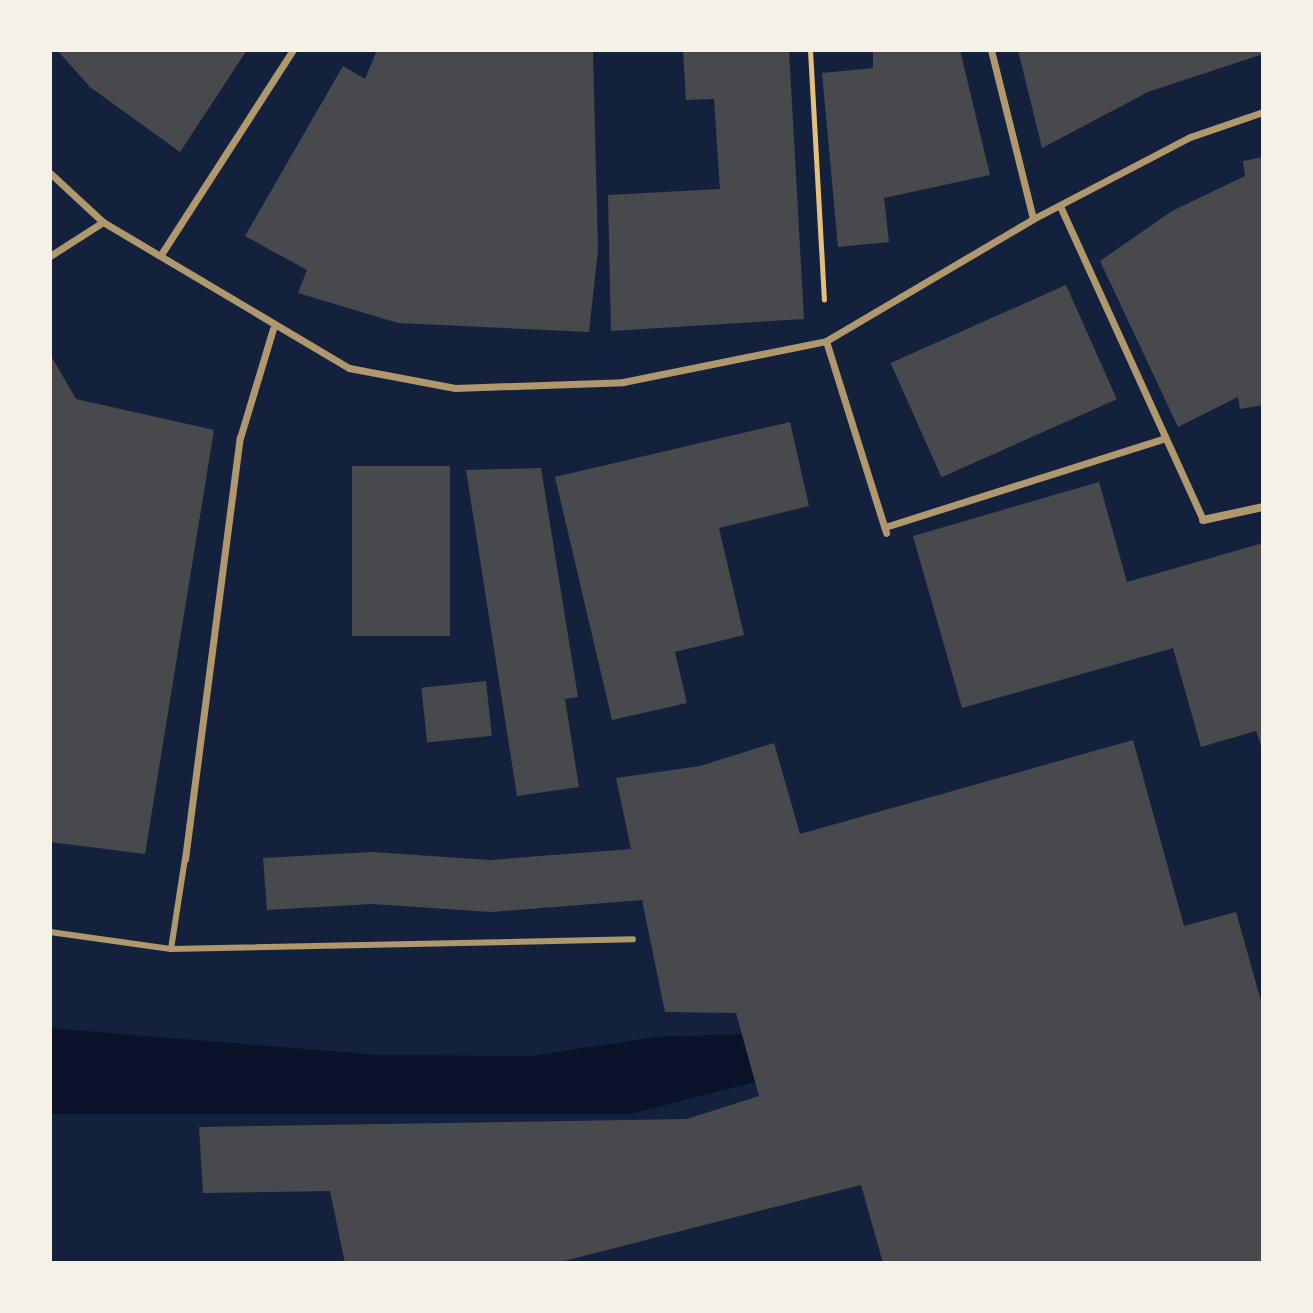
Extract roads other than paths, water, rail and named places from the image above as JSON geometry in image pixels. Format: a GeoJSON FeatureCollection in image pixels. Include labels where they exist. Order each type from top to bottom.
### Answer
{"type":"FeatureCollection","features":[{"type":"Feature","properties":{"kind":"street"},"geometry":{"type":"LineString","coordinates":[[162,253],[293,50]]}},
{"type":"Feature","properties":{"kind":"street"},"geometry":{"type":"LineString","coordinates":[[991,50],[1033,219]]}},
{"type":"Feature","properties":{"kind":"street"},"geometry":{"type":"LineString","coordinates":[[50,173],[103,222],[162,253],[273,329],[349,368],[455,388],[623,382],[826,341],[1033,219],[1190,137],[1263,112]]}},
{"type":"Feature","properties":{"kind":"street"},"geometry":{"type":"LineString","coordinates":[[1060,206],[1203,520],[1263,507]]}},
{"type":"Feature","properties":{"kind":"street"},"geometry":{"type":"LineString","coordinates":[[50,256],[103,222]]}},
{"type":"Feature","properties":{"kind":"street"},"geometry":{"type":"LineString","coordinates":[[185,859],[240,438],[273,329]]}},
{"type":"Feature","properties":{"kind":"street"},"geometry":{"type":"LineString","coordinates":[[826,341],[886,530],[1165,438]]}},
{"type":"Feature","properties":{"kind":"lane"},"geometry":{"type":"LineString","coordinates":[[171,949],[185,859]]}},
{"type":"Feature","properties":{"kind":"lane"},"geometry":{"type":"LineString","coordinates":[[50,932],[171,949],[633,939]]}},
{"type":"Feature","properties":{"kind":"water"},"geometry":{"type":"Polygon","coordinates":[[[50,1028],[377,1055],[532,1056],[654,1037],[742,1034],[755,1082],[631,1114],[50,1114],[50,1028]]]}}]}
